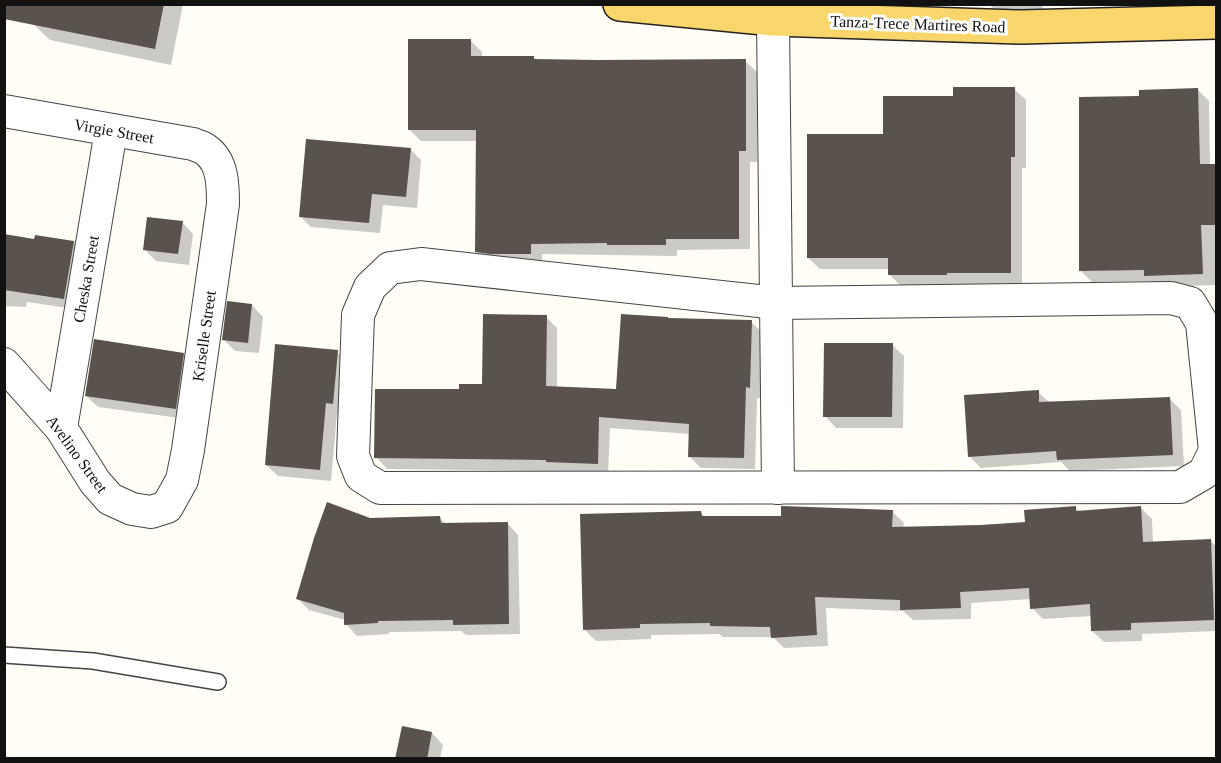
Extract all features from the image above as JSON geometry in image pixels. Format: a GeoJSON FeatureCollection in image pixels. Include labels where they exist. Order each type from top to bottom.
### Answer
{"type":"FeatureCollection","features":[{"type":"Feature","properties":{"kind":"main road","name":"Tanza-Trece Martires Road"},"geometry":{"type":"LineString","coordinates":[[620,4],[773,19],[1021,27],[1216,22]]}},
{"type":"Feature","properties":{"kind":"street"},"geometry":{"type":"LineString","coordinates":[[773,19],[778,488]]}},
{"type":"Feature","properties":{"kind":"street","name":"Virgie Street"},"geometry":{"type":"LineString","coordinates":[[4,111],[193,144],[206,150],[217,163]]}},
{"type":"Feature","properties":{"kind":"street","name":"Cheska Street"},"geometry":{"type":"LineString","coordinates":[[61,428],[111,131]]}},
{"type":"Feature","properties":{"kind":"street","name":"Kriselle Street"},"geometry":{"type":"LineString","coordinates":[[167,507],[182,480],[188,450],[223,204],[223,182],[217,163]]}},
{"type":"Feature","properties":{"kind":"street"},"geometry":{"type":"LineString","coordinates":[[421,264],[776,303],[1171,298],[1190,303],[1202,323],[1215,451],[1204,473],[1180,487],[778,488],[380,488],[361,476],[353,456],[358,315],[370,287],[390,268],[421,264]]}},
{"type":"Feature","properties":{"kind":"street","name":"Avelino Street"},"geometry":{"type":"LineString","coordinates":[[4,364],[61,428],[95,482],[110,499],[132,509],[151,512],[167,507]]}},
{"type":"Feature","properties":{"kind":"lane"},"geometry":{"type":"LineString","coordinates":[[4,655],[93,661],[218,682]]}},
{"type":"Feature","properties":{"kind":"building"},"geometry":{"type":"Polygon","coordinates":[[[4,4],[164,4],[155,49],[4,19],[4,4]]]}},
{"type":"Feature","properties":{"kind":"building"},"geometry":{"type":"Polygon","coordinates":[[[408,39],[471,39],[471,56],[534,56],[534,59],[598,60],[746,59],[746,151],[739,151],[739,239],[666,239],[666,245],[531,244],[531,254],[475,252],[476,130],[408,130],[408,39]]]}},
{"type":"Feature","properties":{"kind":"building"},"geometry":{"type":"Polygon","coordinates":[[[953,87],[1015,87],[1015,157],[1011,157],[1011,273],[888,275],[888,258],[807,258],[807,134],[883,134],[883,96],[953,96],[953,87]]]}},
{"type":"Feature","properties":{"kind":"building"},"geometry":{"type":"Polygon","coordinates":[[[1198,88],[1200,164],[1216,164],[1216,225],[1201,225],[1203,274],[1144,276],[1144,270],[1079,271],[1079,97],[1139,96],[1139,90],[1198,88]]]}},
{"type":"Feature","properties":{"kind":"building"},"geometry":{"type":"Polygon","coordinates":[[[306,139],[411,148],[406,197],[372,194],[369,223],[299,217],[306,139]]]}},
{"type":"Feature","properties":{"kind":"building"},"geometry":{"type":"Polygon","coordinates":[[[147,217],[183,221],[178,254],[143,250],[147,217]]]}},
{"type":"Feature","properties":{"kind":"building"},"geometry":{"type":"Polygon","coordinates":[[[4,234],[34,239],[35,235],[74,241],[64,299],[4,290],[4,234]]]}},
{"type":"Feature","properties":{"kind":"building"},"geometry":{"type":"Polygon","coordinates":[[[227,301],[252,304],[248,343],[222,340],[227,301]]]}},
{"type":"Feature","properties":{"kind":"building"},"geometry":{"type":"Polygon","coordinates":[[[483,314],[547,315],[546,386],[616,389],[621,314],[668,318],[752,320],[750,388],[746,387],[744,458],[688,457],[689,424],[599,417],[598,464],[546,462],[546,460],[374,458],[375,389],[459,389],[459,384],[482,384],[483,314]]]}},
{"type":"Feature","properties":{"kind":"building"},"geometry":{"type":"Polygon","coordinates":[[[94,339],[184,353],[176,409],[85,396],[94,339]]]}},
{"type":"Feature","properties":{"kind":"building"},"geometry":{"type":"Polygon","coordinates":[[[824,343],[893,343],[892,417],[823,417],[824,343]]]}},
{"type":"Feature","properties":{"kind":"building"},"geometry":{"type":"Polygon","coordinates":[[[275,344],[338,350],[333,404],[326,403],[320,470],[265,465],[275,344]]]}},
{"type":"Feature","properties":{"kind":"building"},"geometry":{"type":"Polygon","coordinates":[[[1039,390],[1039,402],[1170,397],[1173,455],[1057,460],[1056,451],[968,457],[964,395],[1039,390]]]}},
{"type":"Feature","properties":{"kind":"building"},"geometry":{"type":"Polygon","coordinates":[[[327,502],[370,518],[440,516],[441,523],[508,522],[509,624],[453,625],[453,620],[378,621],[378,623],[344,625],[344,613],[296,599],[327,502]]]}},
{"type":"Feature","properties":{"kind":"building"},"geometry":{"type":"Polygon","coordinates":[[[781,506],[893,510],[892,527],[1025,522],[1024,510],[1076,506],[1076,511],[1141,506],[1143,542],[1211,539],[1214,620],[1131,623],[1131,630],[1091,631],[1090,604],[1030,609],[1029,588],[960,592],[961,608],[900,610],[900,600],[815,597],[817,635],[771,638],[770,627],[710,626],[710,623],[640,624],[640,628],[583,630],[580,514],[701,511],[702,516],[781,516],[781,506]]]}},
{"type":"Feature","properties":{"kind":"building"},"geometry":{"type":"Polygon","coordinates":[[[402,726],[432,732],[427,759],[395,759],[402,726]]]}}]}
